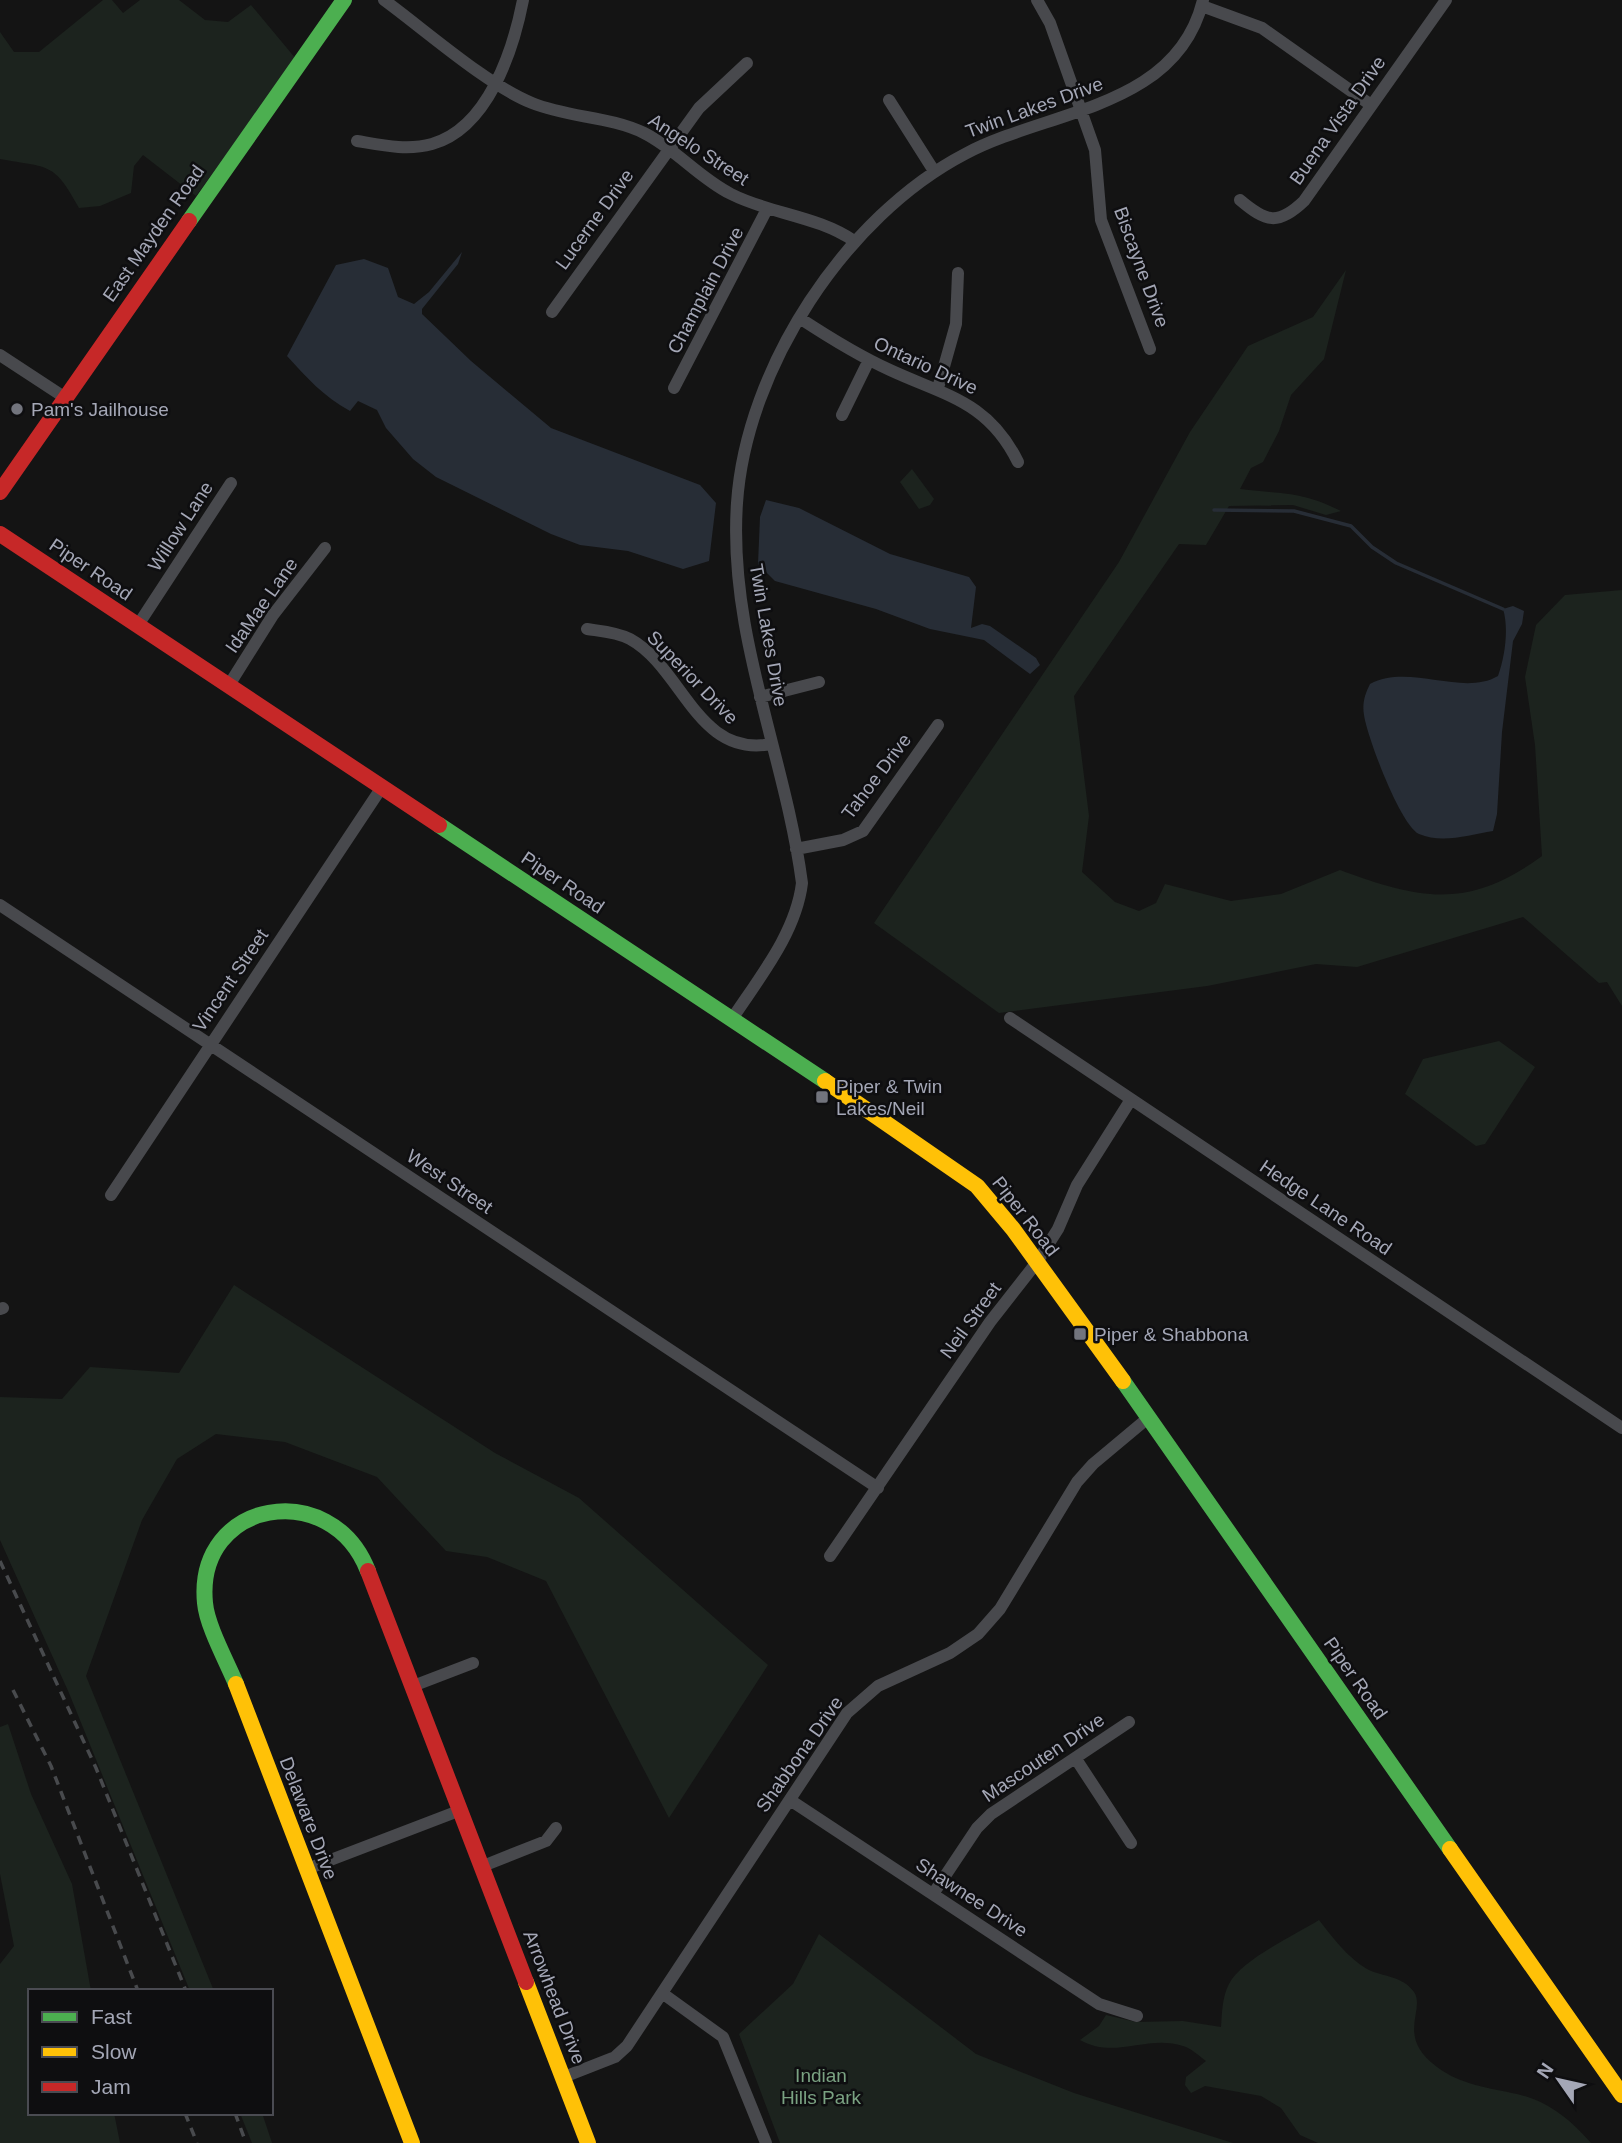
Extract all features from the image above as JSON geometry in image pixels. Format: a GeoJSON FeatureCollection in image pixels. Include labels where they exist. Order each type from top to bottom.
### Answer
{"type":"FeatureCollection","features":[{"type":"Feature","properties":{"kind":"street","name":"East Mayden Road"},"geometry":{"type":"LineString","coordinates":[[0,492],[344,0]]}},
{"type":"Feature","properties":{"kind":"street","name":"Angelo Street"},"geometry":{"type":"LineString","coordinates":[[384,0],[496,82],[530,102],[573,116],[619,124],[646,134],[728,193],[767,209],[840,231],[854,241]]}},
{"type":"Feature","properties":{"kind":"street"},"geometry":{"type":"LineString","coordinates":[[357,141],[410,148],[448,138],[463,126],[496,82],[523,0]]}},
{"type":"Feature","properties":{"kind":"street","name":"Biscayne Drive"},"geometry":{"type":"LineString","coordinates":[[1037,0],[1050,23],[1095,150],[1101,220],[1150,349]]}},
{"type":"Feature","properties":{"kind":"street","name":"Buena Vista Drive"},"geometry":{"type":"LineString","coordinates":[[1240,200],[1265,217],[1288,216],[1304,201],[1446,0]]}},
{"type":"Feature","properties":{"kind":"street"},"geometry":{"type":"LineString","coordinates":[[1203,3],[1262,27],[1371,104]]}},
{"type":"Feature","properties":{"kind":"street","name":"Twin Lakes Drive"},"geometry":{"type":"LineString","coordinates":[[732,1019],[798,911],[802,883],[739,599],[736,552],[737,500],[757,411],[774,369],[801,319],[854,241],[888,206],[934,171],[992,141],[1131,91],[1157,74],[1181,49],[1203,3]]}},
{"type":"Feature","properties":{"kind":"street","name":"Lucerne Drive"},"geometry":{"type":"LineString","coordinates":[[552,312],[699,108],[747,63]]}},
{"type":"Feature","properties":{"kind":"street"},"geometry":{"type":"LineString","coordinates":[[890,100],[934,171]]}},
{"type":"Feature","properties":{"kind":"street","name":"Champlain Drive"},"geometry":{"type":"LineString","coordinates":[[674,388],[767,209]]}},
{"type":"Feature","properties":{"kind":"street"},"geometry":{"type":"LineString","coordinates":[[938,388],[956,324],[958,274]]}},
{"type":"Feature","properties":{"kind":"street","name":"Ontario Drive"},"geometry":{"type":"LineString","coordinates":[[801,319],[869,360],[938,388],[969,404],[995,426],[1018,462]]}},
{"type":"Feature","properties":{"kind":"street"},"geometry":{"type":"LineString","coordinates":[[0,355],[64,397]]}},
{"type":"Feature","properties":{"kind":"street"},"geometry":{"type":"LineString","coordinates":[[842,415],[869,360]]}},
{"type":"Feature","properties":{"kind":"street","name":"Willow Lane"},"geometry":{"type":"LineString","coordinates":[[138,625],[231,483]]}},
{"type":"Feature","properties":{"kind":"street","name":"Piper Road"},"geometry":{"type":"LineString","coordinates":[[0,534],[964,1174],[988,1198],[1037,1262],[1622,2095]]}},
{"type":"Feature","properties":{"kind":"street","name":"IdaMae Lane"},"geometry":{"type":"LineString","coordinates":[[229,685],[273,615],[325,548]]}},
{"type":"Feature","properties":{"kind":"street","name":"Superior Drive"},"geometry":{"type":"LineString","coordinates":[[587,629],[618,634],[638,645],[723,738],[743,747],[771,744]]}},
{"type":"Feature","properties":{"kind":"street"},"geometry":{"type":"LineString","coordinates":[[760,697],[820,682]]}},
{"type":"Feature","properties":{"kind":"street","name":"Tahoe Drive"},"geometry":{"type":"LineString","coordinates":[[796,849],[862,838],[938,725]]}},
{"type":"Feature","properties":{"kind":"street","name":"Vincent Street"},"geometry":{"type":"LineString","coordinates":[[111,1195],[382,787]]}},
{"type":"Feature","properties":{"kind":"street","name":"West Street"},"geometry":{"type":"LineString","coordinates":[[0,905],[878,1488]]}},
{"type":"Feature","properties":{"kind":"street","name":"Hedge Lane Road"},"geometry":{"type":"LineString","coordinates":[[1010,1018],[1130,1101],[1622,1427]]}},
{"type":"Feature","properties":{"kind":"street","name":"Neil Street"},"geometry":{"type":"LineString","coordinates":[[830,1556],[990,1322],[1037,1262],[1058,1229],[1084,1174],[1130,1101]]}},
{"type":"Feature","properties":{"kind":"street","name":"Shabbona Drive"},"geometry":{"type":"LineString","coordinates":[[564,2077],[615,2057],[627,2046],[847,1713],[858,1701],[894,1677],[950,1654],[990,1621],[1009,1596],[1077,1482],[1093,1464],[1148,1418]]}},
{"type":"Feature","properties":{"kind":"street","name":"Arrowhead Drive"},"geometry":{"type":"LineString","coordinates":[[249,1519],[270,1511],[298,1508],[327,1518],[345,1531],[362,1556],[589,2143]]}},
{"type":"Feature","properties":{"kind":"street","name":"Delaware Drive"},"geometry":{"type":"LineString","coordinates":[[249,1519],[225,1537],[216,1549],[204,1581],[205,1605],[412,2143]]}},
{"type":"Feature","properties":{"kind":"street"},"geometry":{"type":"LineString","coordinates":[[413,1686],[473,1662]]}},
{"type":"Feature","properties":{"kind":"street","name":"Mascouten Drive"},"geometry":{"type":"LineString","coordinates":[[933,1894],[977,1828],[991,1814],[1129,1722]]}},
{"type":"Feature","properties":{"kind":"street"},"geometry":{"type":"LineString","coordinates":[[1076,1759],[1131,1843]]}},
{"type":"Feature","properties":{"kind":"street","name":"Shawnee Drive"},"geometry":{"type":"LineString","coordinates":[[790,1800],[1099,2004],[1137,2016]]}},
{"type":"Feature","properties":{"kind":"street"},"geometry":{"type":"LineString","coordinates":[[307,1869],[461,1810]]}},
{"type":"Feature","properties":{"kind":"street"},"geometry":{"type":"LineString","coordinates":[[483,1866],[546,1841],[556,1828]]}},
{"type":"Feature","properties":{"kind":"street"},"geometry":{"type":"LineString","coordinates":[[662,1993],[723,2036],[765,2143]]}},
{"type":"Feature","properties":{"kind":"green space"},"geometry":{"type":"Polygon","coordinates":[[[103,0],[112,0],[123,13],[140,0],[179,0],[205,20],[228,22],[251,5],[296,59],[196,196],[143,155],[134,166],[131,193],[100,206],[79,208],[63,182],[49,170],[0,159],[0,32],[14,52],[39,52],[103,0]]]}},
{"type":"Feature","properties":{"kind":"green space"},"geometry":{"type":"Polygon","coordinates":[[[1346,270],[1324,359],[1291,395],[1279,431],[1263,462],[1251,468],[1240,489],[1303,497],[1341,511],[1326,515],[1293,505],[1229,506],[1206,545],[1179,544],[1074,696],[1089,816],[1082,872],[1115,902],[1139,911],[1156,903],[1165,884],[1231,901],[1281,894],[1340,870],[1395,888],[1444,894],[1467,892],[1491,885],[1516,873],[1542,856],[1535,745],[1525,677],[1536,625],[1565,595],[1622,590],[1622,1006],[1607,982],[1599,983],[1523,917],[1357,967],[1316,964],[1207,986],[999,1013],[874,923],[1119,562],[1190,432],[1248,346],[1313,317],[1346,270]]]}},
{"type":"Feature","properties":{"kind":"green space"},"geometry":{"type":"Polygon","coordinates":[[[912,469],[934,499],[930,505],[919,509],[900,482],[912,469]]]}},
{"type":"Feature","properties":{"kind":"green space"},"geometry":{"type":"Polygon","coordinates":[[[1499,1041],[1535,1067],[1485,1144],[1476,1146],[1405,1094],[1423,1059],[1499,1041]]]}},
{"type":"Feature","properties":{"kind":"green space"},"geometry":{"type":"Polygon","coordinates":[[[234,1285],[495,1453],[579,1498],[768,1665],[669,1818],[546,1581],[487,1557],[446,1551],[377,1477],[285,1442],[216,1434],[177,1459],[142,1520],[86,1676],[213,1989],[189,1989],[69,1693],[0,1540],[0,1397],[62,1399],[90,1367],[179,1373],[234,1285]]]}},
{"type":"Feature","properties":{"kind":"green space"},"geometry":{"type":"Polygon","coordinates":[[[8,1724],[31,1794],[72,1884],[91,1989],[28,1989],[28,2115],[114,2115],[120,2143],[0,2143],[0,1964],[14,1946],[0,1874],[0,1727],[8,1724]]]}},
{"type":"Feature","properties":{"kind":"green space"},"geometry":{"type":"Polygon","coordinates":[[[1319,1920],[1353,1959],[1373,1972],[1399,1980],[1414,1992],[1417,1999],[1414,2034],[1417,2045],[1424,2056],[1437,2067],[1465,2082],[1539,2101],[1567,2119],[1591,2143],[1318,2143],[1300,2135],[1281,2108],[1261,2096],[1205,2086],[1191,2093],[1185,2085],[1186,2077],[1206,2061],[1186,2047],[1157,2043],[1106,2048],[1080,2040],[1099,2026],[1106,2015],[1136,2022],[1183,2021],[1221,2027],[1225,1994],[1235,1975],[1256,1957],[1319,1920]]]}},
{"type":"Feature","properties":{"kind":"green space","name":"Indian Hills Park"},"geometry":{"type":"Polygon","coordinates":[[[819,1934],[976,2054],[1074,2093],[1233,2143],[780,2143],[739,2034],[793,1984],[819,1934]]]}},
{"type":"Feature","properties":{"kind":"green space"},"geometry":{"type":"Polygon","coordinates":[[[241,2115],[263,2115],[272,2143],[252,2143],[241,2115]]]}},
{"type":"Feature","properties":{"kind":"shaded area"},"geometry":{"type":"Polygon","coordinates":[[[462,252],[458,264],[422,309],[422,314],[471,361],[551,428],[700,485],[716,503],[709,561],[683,569],[628,551],[580,545],[551,534],[436,477],[413,459],[386,428],[377,410],[358,401],[350,411],[340,405],[316,386],[287,356],[336,265],[364,259],[388,268],[398,297],[414,304],[429,292],[462,252]]]}},
{"type":"Feature","properties":{"kind":"shaded area"},"geometry":{"type":"Polygon","coordinates":[[[766,500],[799,508],[890,554],[969,577],[976,587],[971,628],[982,624],[990,626],[1036,658],[1040,665],[1030,674],[984,640],[930,629],[876,609],[775,581],[758,564],[760,517],[766,500]]]}},
{"type":"Feature","properties":{"kind":"shaded area"},"geometry":{"type":"Polygon","coordinates":[[[1513,606],[1524,611],[1522,624],[1513,641],[1502,732],[1497,814],[1493,831],[1446,838],[1419,834],[1411,827],[1394,798],[1371,741],[1364,715],[1367,691],[1370,684],[1386,678],[1468,683],[1484,682],[1498,676],[1505,642],[1503,609],[1513,606]]]}},
{"type":"Feature","properties":{"kind":"waterway"},"geometry":{"type":"LineString","coordinates":[[1214,510],[1294,511],[1351,526],[1372,547],[1396,563],[1503,609]]}},
{"type":"Feature","properties":{"kind":"railway"},"geometry":{"type":"LineString","coordinates":[[0,1561],[96,1768],[185,1989]]}},
{"type":"Feature","properties":{"kind":"railway"},"geometry":{"type":"LineString","coordinates":[[13,1690],[51,1766],[137,1989]]}},
{"type":"Feature","properties":{"kind":"railway"},"geometry":{"type":"LineString","coordinates":[[186,2115],[197,2143]]}},
{"type":"Feature","properties":{"kind":"railway"},"geometry":{"type":"LineString","coordinates":[[236,2115],[246,2143]]}},
{"type":"Feature","properties":{"kind":"traffic: fast"},"geometry":{"type":"LineString","coordinates":[[189,221],[344,0]]}},
{"type":"Feature","properties":{"kind":"traffic: fast"},"geometry":{"type":"LineString","coordinates":[[439,825],[825,1081]]}},
{"type":"Feature","properties":{"kind":"traffic: fast"},"geometry":{"type":"LineString","coordinates":[[1123,1381],[1450,1849]]}},
{"type":"Feature","properties":{"kind":"traffic: fast"},"geometry":{"type":"LineString","coordinates":[[236,1684],[213,1633],[205,1603],[208,1568],[221,1541],[242,1523],[269,1513],[298,1512],[326,1521],[350,1541],[368,1571]]}},
{"type":"Feature","properties":{"kind":"traffic: slow"},"geometry":{"type":"LineString","coordinates":[[825,1081],[977,1186],[1013,1229],[1123,1381]]}},
{"type":"Feature","properties":{"kind":"traffic: slow"},"geometry":{"type":"LineString","coordinates":[[236,1684],[412,2143]]}},
{"type":"Feature","properties":{"kind":"traffic: slow"},"geometry":{"type":"LineString","coordinates":[[1450,1849],[1622,2095]]}},
{"type":"Feature","properties":{"kind":"traffic: slow"},"geometry":{"type":"LineString","coordinates":[[526,1982],[588,2143]]}},
{"type":"Feature","properties":{"kind":"traffic: jam"},"geometry":{"type":"LineString","coordinates":[[0,492],[189,221]]}},
{"type":"Feature","properties":{"kind":"traffic: jam"},"geometry":{"type":"LineString","coordinates":[[0,534],[439,825]]}},
{"type":"Feature","properties":{"kind":"traffic: jam"},"geometry":{"type":"LineString","coordinates":[[368,1571],[526,1982]]}},
{"type":"Feature","properties":{"kind":"place","name":"Pam's Jailhouse"},"geometry":{"type":"Point","coordinates":[17,409]}},
{"type":"Feature","properties":{"kind":"place","name":"Piper & Twin Lakes/Neil"},"geometry":{"type":"Point","coordinates":[822,1097]}},
{"type":"Feature","properties":{"kind":"place","name":"Piper & Shabbona"},"geometry":{"type":"Point","coordinates":[1080,1334]}}]}
